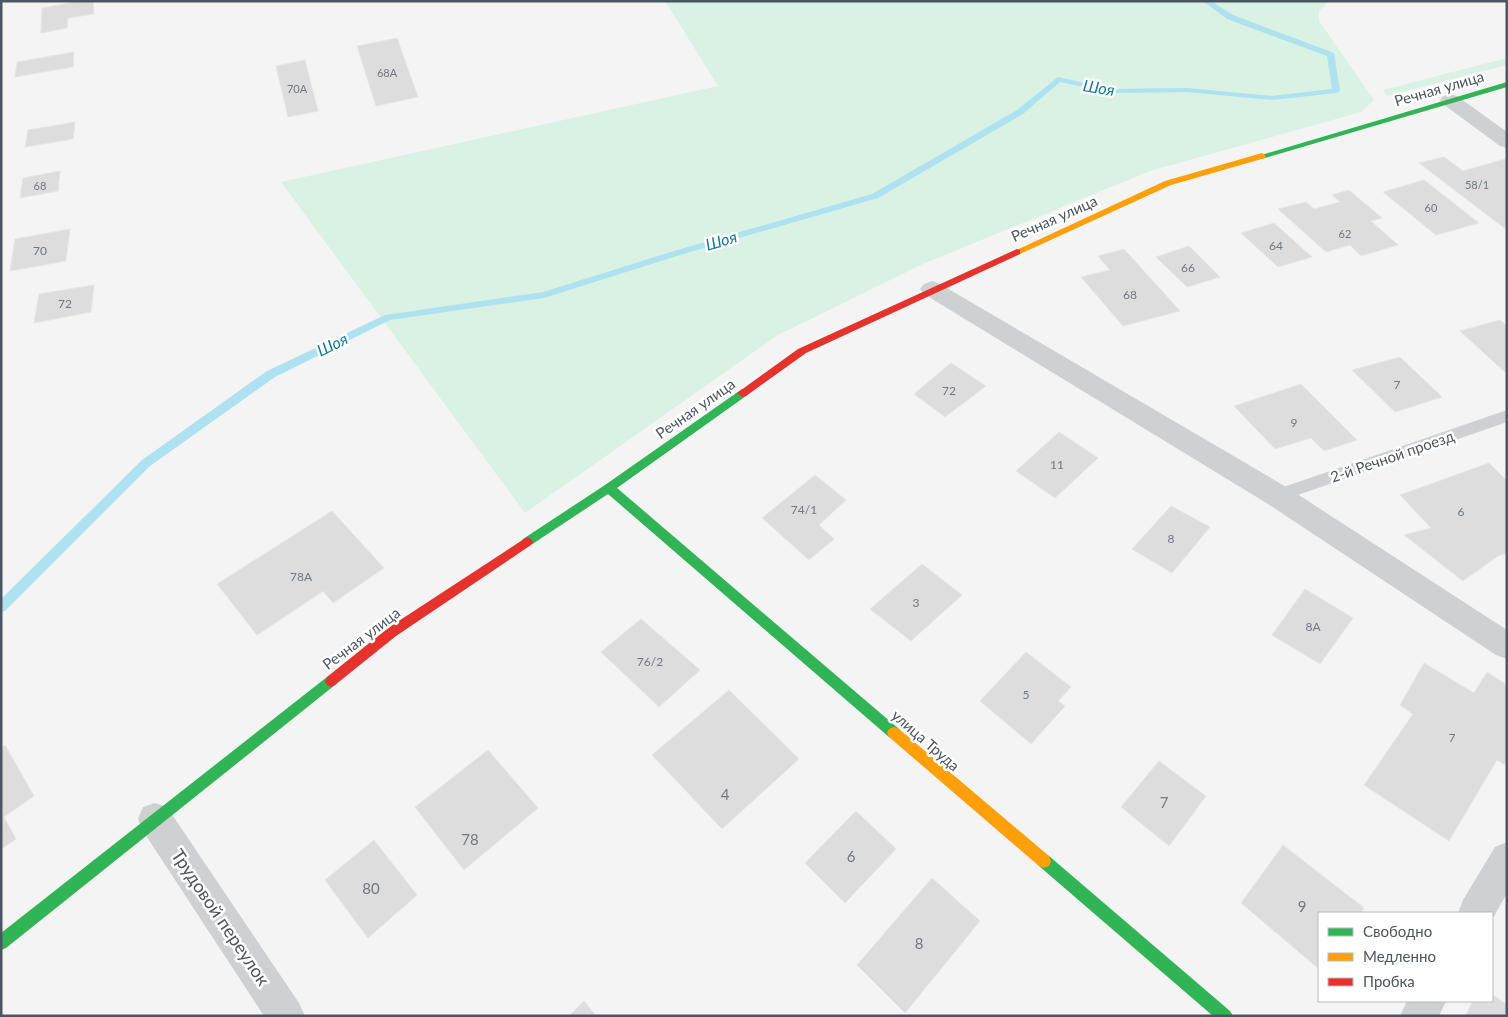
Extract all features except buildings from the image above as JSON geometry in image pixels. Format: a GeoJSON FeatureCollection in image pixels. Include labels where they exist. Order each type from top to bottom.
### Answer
{"type":"FeatureCollection","features":[{"type":"Feature","properties":{"kind":"street","name":"Речная улица"},"geometry":{"type":"LineString","coordinates":[[1,943],[392,632],[609,488],[802,350],[932,289],[1168,183],[1507,84]]}},
{"type":"Feature","properties":{"kind":"street"},"geometry":{"type":"LineString","coordinates":[[1450,100],[1507,142]]}},
{"type":"Feature","properties":{"kind":"street"},"geometry":{"type":"LineString","coordinates":[[932,289],[1278,496],[1507,646]]}},
{"type":"Feature","properties":{"kind":"street","name":"улица Труда"},"geometry":{"type":"LineString","coordinates":[[609,488],[1225,1016]]}},
{"type":"Feature","properties":{"kind":"street","name":"Трудовой переулок"},"geometry":{"type":"LineString","coordinates":[[155,819],[286,1016]]}},
{"type":"Feature","properties":{"kind":"street"},"geometry":{"type":"LineString","coordinates":[[1477,912],[1507,859]]}},
{"type":"Feature","properties":{"kind":"street"},"geometry":{"type":"LineString","coordinates":[[1419,1016],[1426,1002]]}},
{"type":"Feature","properties":{"kind":"lane","name":"2-й Речной проезд"},"geometry":{"type":"LineString","coordinates":[[1278,496],[1507,416]]}},
{"type":"Feature","properties":{"kind":"green space"},"geometry":{"type":"Polygon","coordinates":[[[665,1],[1329,1],[1319,11],[1319,21],[1374,100],[1361,112],[1150,171],[923,264],[778,335],[525,513],[281,182],[718,86],[665,1]]]}},
{"type":"Feature","properties":{"kind":"green space"},"geometry":{"type":"Polygon","coordinates":[[[1507,58],[1507,65],[1387,96],[1383,90],[1507,58]]]}},
{"type":"Feature","properties":{"kind":"waterway","name":"Шоя"},"geometry":{"type":"LineString","coordinates":[[1,607],[146,463],[271,374],[388,317],[544,295],[677,253],[875,196],[1020,112],[1058,79],[1111,91],[1187,90],[1272,98],[1336,91],[1331,55],[1230,17],[1206,1]]}},
{"type":"Feature","properties":{"kind":"traffic: fast"},"geometry":{"type":"LineString","coordinates":[[1262,156],[1507,84]]}},
{"type":"Feature","properties":{"kind":"traffic: fast"},"geometry":{"type":"LineString","coordinates":[[527,542],[609,488],[742,393]]}},
{"type":"Feature","properties":{"kind":"traffic: fast"},"geometry":{"type":"LineString","coordinates":[[609,488],[894,733]]}},
{"type":"Feature","properties":{"kind":"traffic: fast"},"geometry":{"type":"LineString","coordinates":[[1,943],[331,681]]}},
{"type":"Feature","properties":{"kind":"traffic: fast"},"geometry":{"type":"LineString","coordinates":[[1044,861],[1225,1016]]}},
{"type":"Feature","properties":{"kind":"traffic: slow"},"geometry":{"type":"LineString","coordinates":[[1017,252],[1168,183],[1262,156]]}},
{"type":"Feature","properties":{"kind":"traffic: slow"},"geometry":{"type":"LineString","coordinates":[[894,733],[1044,861]]}},
{"type":"Feature","properties":{"kind":"traffic: jam"},"geometry":{"type":"LineString","coordinates":[[742,393],[802,351],[1017,252]]}},
{"type":"Feature","properties":{"kind":"traffic: jam"},"geometry":{"type":"LineString","coordinates":[[331,681],[392,632],[527,542]]}}]}
